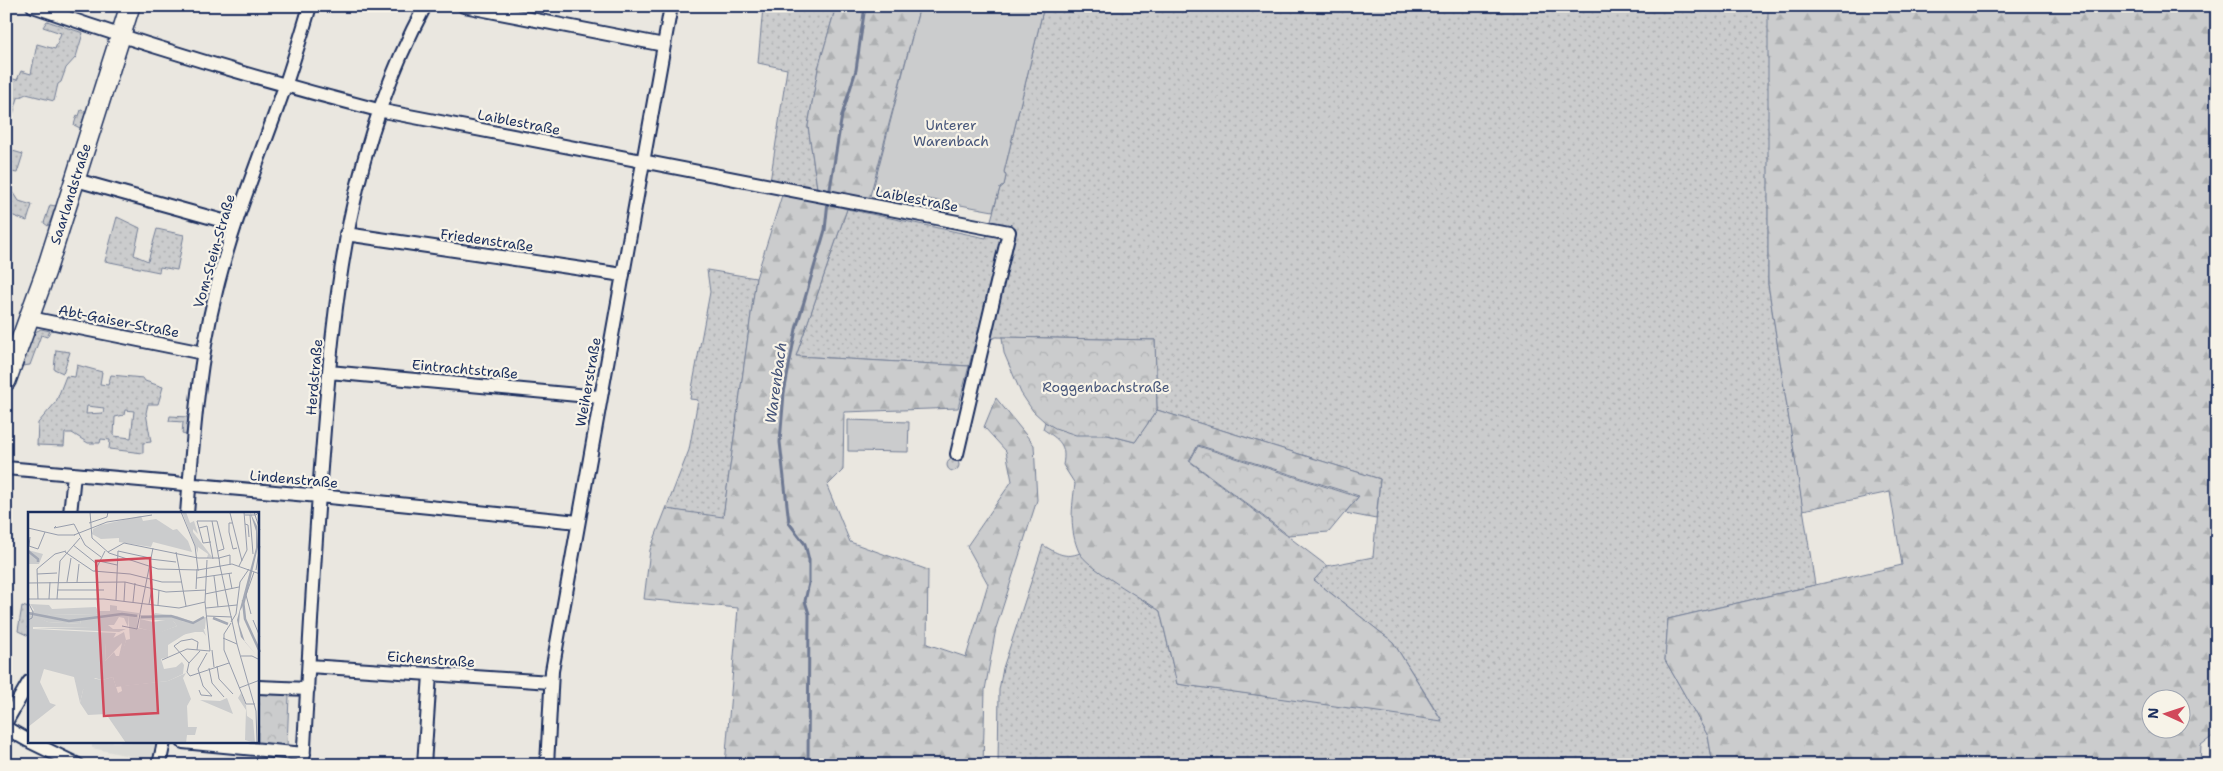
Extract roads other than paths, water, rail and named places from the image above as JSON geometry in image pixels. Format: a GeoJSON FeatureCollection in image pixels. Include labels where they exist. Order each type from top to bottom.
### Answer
{"type":"FeatureCollection","features":[{"type":"Feature","properties":{"kind":"street","name":"Laiblestraße"},"geometry":{"type":"LineString","coordinates":[[33,6],[121,37],[285,86],[378,110],[1008,232],[988,326],[957,454]]}},
{"type":"Feature","properties":{"kind":"street","name":"Saarlandstraße"},"geometry":{"type":"LineString","coordinates":[[6,381],[30,318],[76,180],[130,6]]}},
{"type":"Feature","properties":{"kind":"street","name":"Vom-Stein-Straße"},"geometry":{"type":"LineString","coordinates":[[187,512],[203,353],[215,292],[234,224],[285,86],[310,6]]}},
{"type":"Feature","properties":{"kind":"street","name":"Herdstraße"},"geometry":{"type":"LineString","coordinates":[[303,759],[318,496],[328,372],[346,234],[356,188],[378,110],[396,63],[425,6]]}},
{"type":"Feature","properties":{"kind":"street"},"geometry":{"type":"LineString","coordinates":[[464,6],[664,45]]}},
{"type":"Feature","properties":{"kind":"street","name":"Weiherstraße"},"geometry":{"type":"LineString","coordinates":[[546,765],[551,682],[600,397],[671,6]]}},
{"type":"Feature","properties":{"kind":"street"},"geometry":{"type":"LineString","coordinates":[[76,180],[234,224]]}},
{"type":"Feature","properties":{"kind":"street","name":"Friedenstraße"},"geometry":{"type":"LineString","coordinates":[[346,234],[623,275]]}},
{"type":"Feature","properties":{"kind":"street","name":"Abt-Gaiser-Straße"},"geometry":{"type":"LineString","coordinates":[[30,318],[203,353]]}},
{"type":"Feature","properties":{"kind":"street","name":"Eintrachtstraße"},"geometry":{"type":"LineString","coordinates":[[328,372],[600,397]]}},
{"type":"Feature","properties":{"kind":"street","name":"Lindenstraße"},"geometry":{"type":"LineString","coordinates":[[6,468],[578,522]]}},
{"type":"Feature","properties":{"kind":"street"},"geometry":{"type":"LineString","coordinates":[[70,512],[74,474]]}},
{"type":"Feature","properties":{"kind":"street","name":"Eichenstraße"},"geometry":{"type":"LineString","coordinates":[[309,666],[551,682]]}},
{"type":"Feature","properties":{"kind":"street"},"geometry":{"type":"LineString","coordinates":[[424,765],[430,674]]}},
{"type":"Feature","properties":{"kind":"street"},"geometry":{"type":"LineString","coordinates":[[6,722],[28,684]]}},
{"type":"Feature","properties":{"kind":"street"},"geometry":{"type":"LineString","coordinates":[[259,687],[308,689]]}},
{"type":"Feature","properties":{"kind":"street"},"geometry":{"type":"LineString","coordinates":[[6,728],[28,741]]}},
{"type":"Feature","properties":{"kind":"street"},"geometry":{"type":"LineString","coordinates":[[32,744],[52,760],[78,765]]}},
{"type":"Feature","properties":{"kind":"street"},"geometry":{"type":"LineString","coordinates":[[159,765],[164,744]]}},
{"type":"Feature","properties":{"kind":"street"},"geometry":{"type":"LineString","coordinates":[[197,744],[303,759]]}},
{"type":"Feature","properties":{"kind":"waterway","name":"Warenbach"},"geometry":{"type":"LineString","coordinates":[[829,195],[842,115],[856,70],[865,6]]}},
{"type":"Feature","properties":{"kind":"waterway","name":"Warenbach"},"geometry":{"type":"LineString","coordinates":[[808,765],[809,614],[805,601],[809,583],[809,560],[805,544],[789,523],[780,442],[784,393],[796,329],[825,230],[828,201]]}},
{"type":"Feature","properties":{"kind":"park label","name":"Unterer Warenbach"},"geometry":{"type":"Point","coordinates":[951,134]}},
{"type":"Feature","properties":{"kind":"park label","name":"Roggenbachstraße"},"geometry":{"type":"Point","coordinates":[1106,387]}}]}
